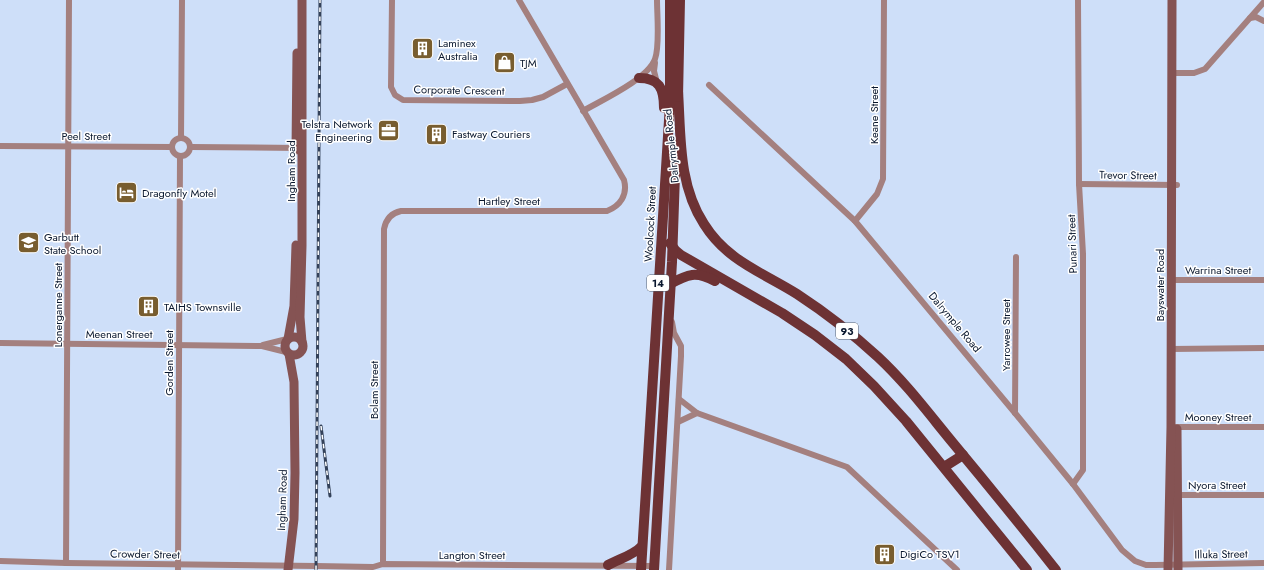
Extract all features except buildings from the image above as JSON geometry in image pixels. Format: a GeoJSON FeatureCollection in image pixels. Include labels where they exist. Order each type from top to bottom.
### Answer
{"type":"FeatureCollection","features":[{"type":"Feature","properties":{"kind":"main road","name":"Ingham Road"},"geometry":{"type":"LineString","coordinates":[[296,0],[302,246],[300,317],[302,342]]}},
{"type":"Feature","properties":{"kind":"main road","name":"Ingham Road"},"geometry":{"type":"LineString","coordinates":[[287,339],[294,306],[302,0]]}},
{"type":"Feature","properties":{"kind":"main road","name":"Woolcock Street"},"geometry":{"type":"LineString","coordinates":[[641,568],[670,104],[670,0]]}},
{"type":"Feature","properties":{"kind":"main road","name":"Woolcock Street"},"geometry":{"type":"LineString","coordinates":[[654,568],[670,298],[680,0]]}},
{"type":"Feature","properties":{"kind":"main road","name":"Bayswater Road"},"geometry":{"type":"LineString","coordinates":[[1172,0],[1175,73],[1174,495],[1178,567]]}},
{"type":"Feature","properties":{"kind":"main road","name":"Bayswater Road"},"geometry":{"type":"LineString","coordinates":[[1175,73],[1178,0]]}},
{"type":"Feature","properties":{"kind":"main road"},"geometry":{"type":"LineString","coordinates":[[639,78],[652,79],[657,83],[663,97],[666,156]]}},
{"type":"Feature","properties":{"kind":"main road","name":"Dalrymple Road"},"geometry":{"type":"LineString","coordinates":[[678,91],[682,164],[685,180],[696,210],[714,237],[737,259],[796,294],[839,324],[873,353],[914,396],[1056,570]]}},
{"type":"Feature","properties":{"kind":"main road"},"geometry":{"type":"LineString","coordinates":[[662,225],[667,229],[673,224]]}},
{"type":"Feature","properties":{"kind":"main road","name":"93"},"geometry":{"type":"LineString","coordinates":[[662,225],[672,245],[681,255],[782,314],[814,335],[846,359],[880,391],[944,467],[1027,570]]}},
{"type":"Feature","properties":{"kind":"main road"},"geometry":{"type":"LineString","coordinates":[[670,284],[686,276],[704,276],[762,303]]}},
{"type":"Feature","properties":{"kind":"main road"},"geometry":{"type":"LineString","coordinates":[[297,337],[302,342],[303,349],[299,354],[296,355],[288,353],[284,346],[287,339],[297,337]]}},
{"type":"Feature","properties":{"kind":"main road","name":"Ingham Road"},"geometry":{"type":"LineString","coordinates":[[288,353],[294,382]]}},
{"type":"Feature","properties":{"kind":"main road","name":"Ingham Road"},"geometry":{"type":"LineString","coordinates":[[289,568],[294,511],[294,382],[299,354]]}},
{"type":"Feature","properties":{"kind":"main road"},"geometry":{"type":"LineString","coordinates":[[944,467],[963,455]]}},
{"type":"Feature","properties":{"kind":"main road","name":"Bayswater Road"},"geometry":{"type":"LineString","coordinates":[[1168,567],[1174,495]]}},
{"type":"Feature","properties":{"kind":"main road"},"geometry":{"type":"LineString","coordinates":[[608,566],[636,552],[642,546]]}},
{"type":"Feature","properties":{"kind":"street","name":"Lonerganne Street"},"geometry":{"type":"LineString","coordinates":[[66,563],[69,0]]}},
{"type":"Feature","properties":{"kind":"street"},"geometry":{"type":"LineString","coordinates":[[181,138],[182,0]]}},
{"type":"Feature","properties":{"kind":"street","name":"Corporate Crescent"},"geometry":{"type":"LineString","coordinates":[[392,0],[391,87],[395,95],[403,100],[526,101],[543,96],[567,84]]}},
{"type":"Feature","properties":{"kind":"street"},"geometry":{"type":"LineString","coordinates":[[519,0],[583,111],[639,78],[649,70],[655,59]]}},
{"type":"Feature","properties":{"kind":"street"},"geometry":{"type":"LineString","coordinates":[[657,83],[654,71],[657,50],[658,0]]}},
{"type":"Feature","properties":{"kind":"street","name":"Keane Street"},"geometry":{"type":"LineString","coordinates":[[855,221],[877,194],[883,179],[884,0]]}},
{"type":"Feature","properties":{"kind":"street","name":"Punari Street"},"geometry":{"type":"LineString","coordinates":[[1073,484],[1083,470],[1083,254],[1079,184],[1078,0]]}},
{"type":"Feature","properties":{"kind":"street"},"geometry":{"type":"LineString","coordinates":[[1175,73],[1194,73],[1205,69],[1264,2]]}},
{"type":"Feature","properties":{"kind":"street"},"geometry":{"type":"LineString","coordinates":[[1250,18],[1256,17],[1264,21]]}},
{"type":"Feature","properties":{"kind":"street","name":"Dalrymple Road"},"geometry":{"type":"LineString","coordinates":[[709,85],[855,221],[1015,412],[1073,484],[1126,554],[1146,565],[1178,567]]}},
{"type":"Feature","properties":{"kind":"street","name":"Hartley Street"},"geometry":{"type":"LineString","coordinates":[[389,216],[401,210],[606,211],[619,204],[624,196],[626,184],[583,111]]}},
{"type":"Feature","properties":{"kind":"street"},"geometry":{"type":"LineString","coordinates":[[181,138],[173,143],[173,152],[176,155],[185,155],[190,147]]}},
{"type":"Feature","properties":{"kind":"street"},"geometry":{"type":"LineString","coordinates":[[181,138],[185,140],[190,147]]}},
{"type":"Feature","properties":{"kind":"street","name":"Peel Street"},"geometry":{"type":"LineString","coordinates":[[0,146],[172,147]]}},
{"type":"Feature","properties":{"kind":"street"},"geometry":{"type":"LineString","coordinates":[[190,147],[299,148]]}},
{"type":"Feature","properties":{"kind":"street","name":"Gorden Street"},"geometry":{"type":"LineString","coordinates":[[178,567],[180,156]]}},
{"type":"Feature","properties":{"kind":"street","name":"Trevor Street"},"geometry":{"type":"LineString","coordinates":[[1079,184],[1175,185]]}},
{"type":"Feature","properties":{"kind":"street","name":"Bolam Street"},"geometry":{"type":"LineString","coordinates":[[383,564],[384,229],[389,216]]}},
{"type":"Feature","properties":{"kind":"street","name":"Yarrowee Street"},"geometry":{"type":"LineString","coordinates":[[1015,412],[1016,258]]}},
{"type":"Feature","properties":{"kind":"street","name":"Warrina Street"},"geometry":{"type":"LineString","coordinates":[[1174,280],[1264,280]]}},
{"type":"Feature","properties":{"kind":"street"},"geometry":{"type":"LineString","coordinates":[[669,570],[681,346],[673,328],[670,298]]}},
{"type":"Feature","properties":{"kind":"street","name":"Meenan Street"},"geometry":{"type":"LineString","coordinates":[[262,346],[287,339]]}},
{"type":"Feature","properties":{"kind":"street","name":"Meenan Street"},"geometry":{"type":"LineString","coordinates":[[0,344],[262,346],[288,353]]}},
{"type":"Feature","properties":{"kind":"street"},"geometry":{"type":"LineString","coordinates":[[1174,349],[1264,348]]}},
{"type":"Feature","properties":{"kind":"street"},"geometry":{"type":"LineString","coordinates":[[679,399],[697,413],[847,467],[957,570]]}},
{"type":"Feature","properties":{"kind":"street"},"geometry":{"type":"LineString","coordinates":[[678,422],[697,413]]}},
{"type":"Feature","properties":{"kind":"street","name":"Mooney Street"},"geometry":{"type":"LineString","coordinates":[[1174,427],[1264,427]]}},
{"type":"Feature","properties":{"kind":"street","name":"Nyora Street"},"geometry":{"type":"LineString","coordinates":[[1174,495],[1264,495]]}},
{"type":"Feature","properties":{"kind":"street","name":"Crowder Street"},"geometry":{"type":"LineString","coordinates":[[0,561],[178,567],[289,568]]}},
{"type":"Feature","properties":{"kind":"street","name":"Illuka Street"},"geometry":{"type":"LineString","coordinates":[[1178,567],[1264,563]]}},
{"type":"Feature","properties":{"kind":"street","name":"Langton Street"},"geometry":{"type":"LineString","coordinates":[[289,568],[374,567],[383,564],[608,566],[654,568]]}},
{"type":"Feature","properties":{"kind":"street"},"geometry":{"type":"LineString","coordinates":[[366,570],[374,567]]}},
{"type":"Feature","properties":{"kind":"railway"},"geometry":{"type":"LineString","coordinates":[[316,570],[320,0]]}},
{"type":"Feature","properties":{"kind":"railway"},"geometry":{"type":"LineString","coordinates":[[321,426],[330,496]]}},
{"type":"Feature","properties":{"kind":"place","name":"Laminex Australia"},"geometry":{"type":"Point","coordinates":[422,49]}},
{"type":"Feature","properties":{"kind":"place","name":"TJM"},"geometry":{"type":"Point","coordinates":[504,63]}},
{"type":"Feature","properties":{"kind":"place","name":"Telstra Network Engineering"},"geometry":{"type":"Point","coordinates":[388,130]}},
{"type":"Feature","properties":{"kind":"place","name":"Fastway Couriers"},"geometry":{"type":"Point","coordinates":[437,134]}},
{"type":"Feature","properties":{"kind":"place","name":"Dragonfly Motel"},"geometry":{"type":"Point","coordinates":[126,193]}},
{"type":"Feature","properties":{"kind":"place","name":"Garbutt State School"},"geometry":{"type":"Point","coordinates":[29,243]}},
{"type":"Feature","properties":{"kind":"place","name":"TAIHS Townsville"},"geometry":{"type":"Point","coordinates":[148,307]}},
{"type":"Feature","properties":{"kind":"place","name":"DigiCo TSV1"},"geometry":{"type":"Point","coordinates":[884,554]}}]}
